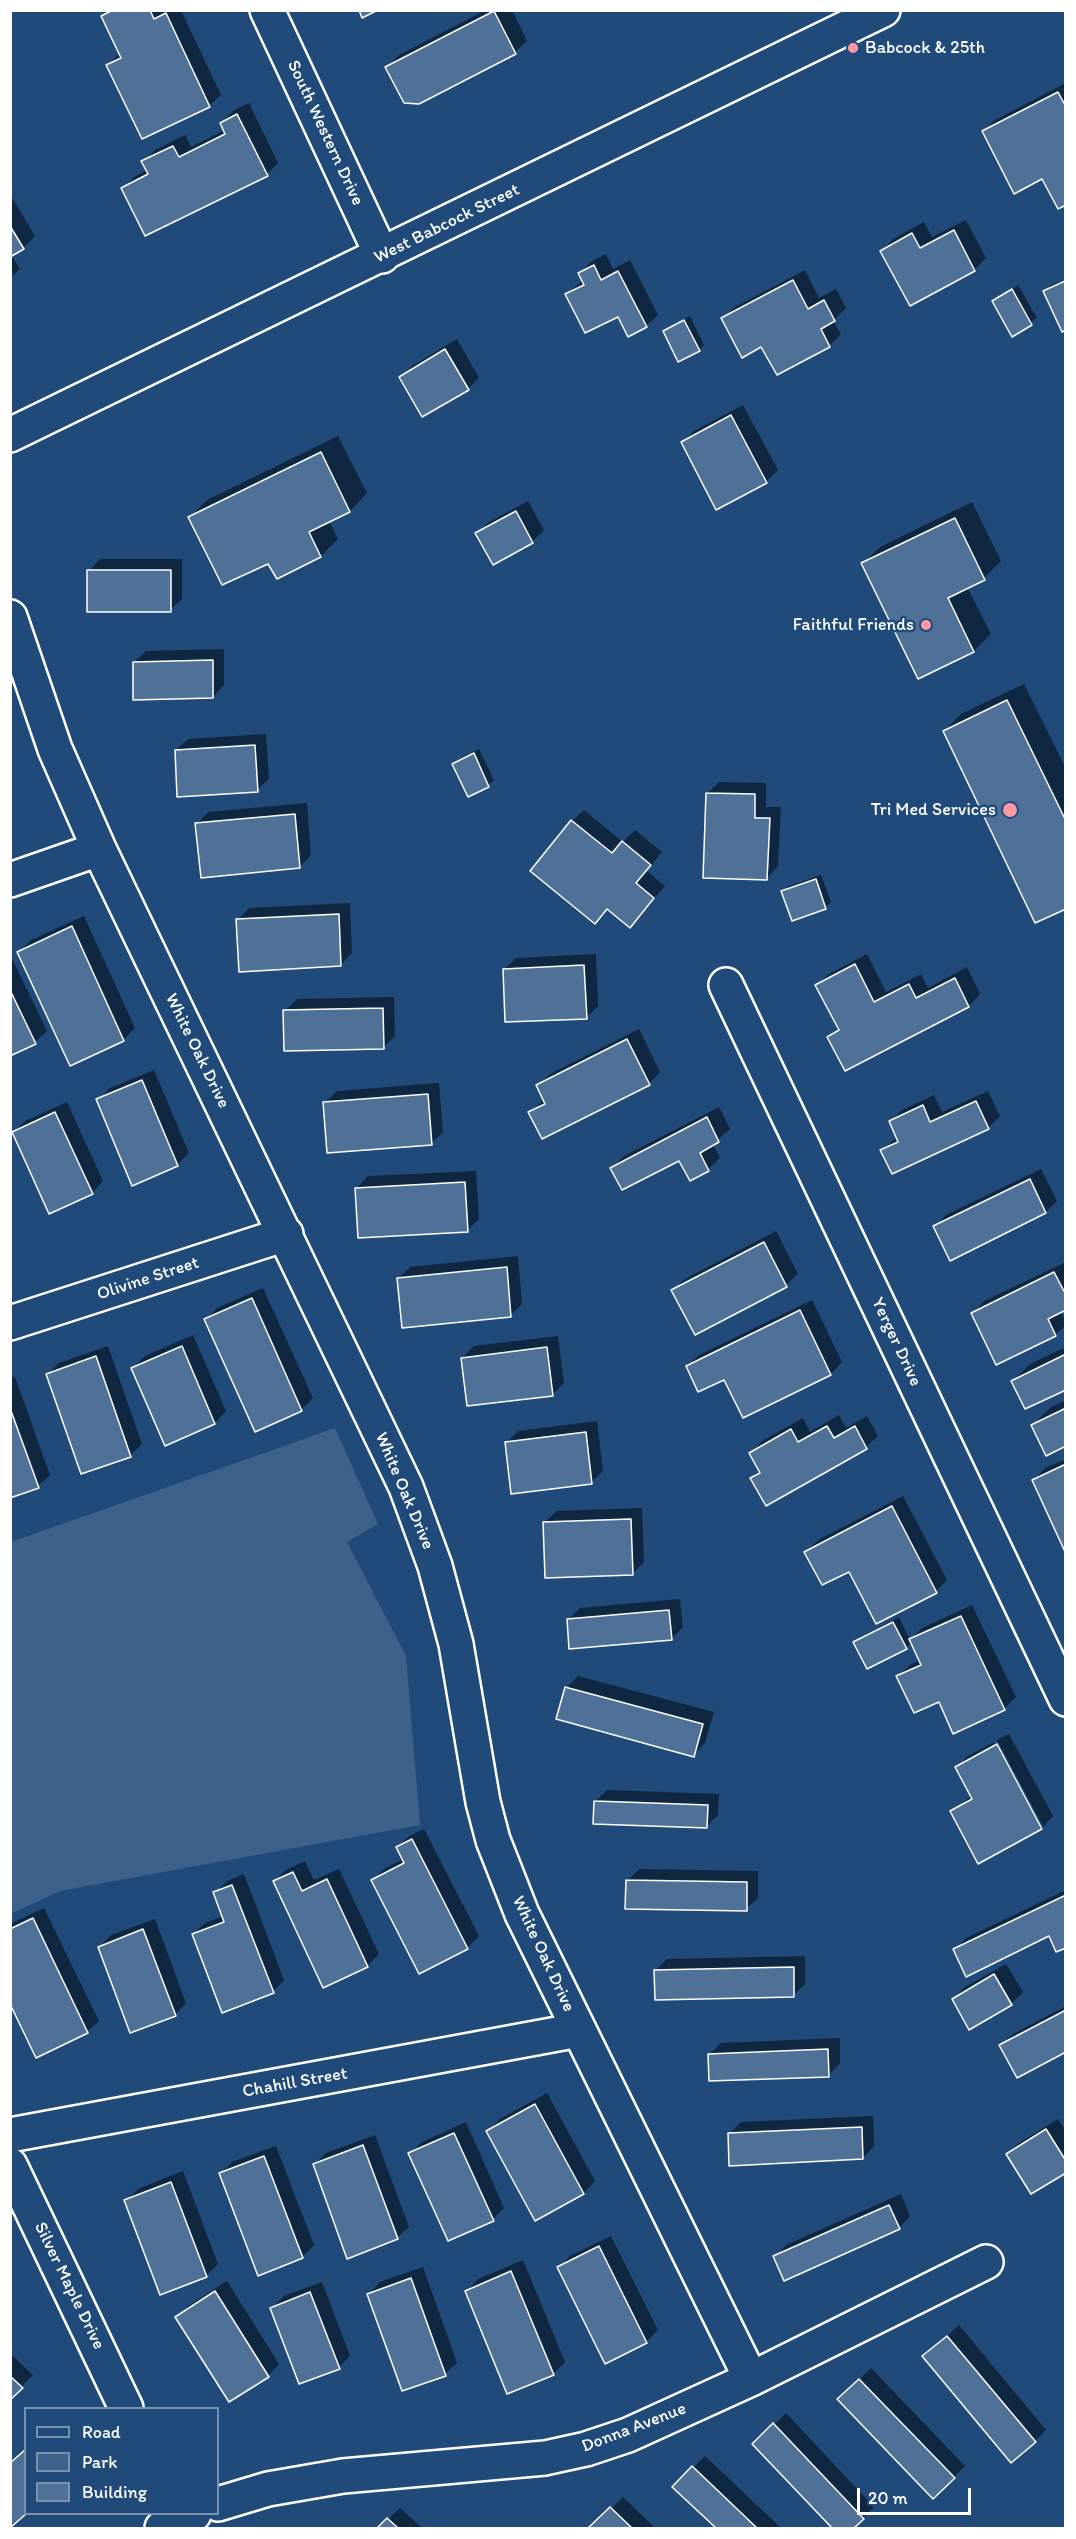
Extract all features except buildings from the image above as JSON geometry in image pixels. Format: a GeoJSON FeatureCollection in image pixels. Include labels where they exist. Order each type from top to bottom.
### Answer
{"type":"FeatureCollection","features":[{"type":"Feature","properties":{"kind":"street","name":"South Western Drive"},"geometry":{"type":"LineString","coordinates":[[267,10],[382,256]]}},
{"type":"Feature","properties":{"kind":"street","name":"West Babcock Street"},"geometry":{"type":"LineString","coordinates":[[10,435],[382,256],[874,13]]}},
{"type":"Feature","properties":{"kind":"street","name":"White Oak Drive"},"geometry":{"type":"LineString","coordinates":[[10,617],[55,749],[99,849],[406,1487],[435,1566],[456,1644],[483,1802],[493,1840],[522,1914],[751,2379]]}},
{"type":"Feature","properties":{"kind":"street"},"geometry":{"type":"LineString","coordinates":[[10,879],[99,849]]}},
{"type":"Feature","properties":{"kind":"street","name":"Yerger Drive"},"geometry":{"type":"LineString","coordinates":[[726,986],[1065,1699]]}},
{"type":"Feature","properties":{"kind":"street","name":"Olivine Street"},"geometry":{"type":"LineString","coordinates":[[10,1323],[286,1234]]}},
{"type":"Feature","properties":{"kind":"street","name":"Chahill Street"},"geometry":{"type":"LineString","coordinates":[[10,2135],[579,2030]]}},
{"type":"Feature","properties":{"kind":"street","name":"Silver Maple Drive"},"geometry":{"type":"LineString","coordinates":[[10,2165],[125,2407]]}},
{"type":"Feature","properties":{"kind":"street","name":"Donna Avenue"},"geometry":{"type":"LineString","coordinates":[[219,2504],[268,2489],[343,2476],[545,2458],[586,2449],[628,2435],[751,2379],[986,2262]]}},
{"type":"Feature","properties":{"kind":"green space"},"geometry":{"type":"Polygon","coordinates":[[[335,1428],[378,1524],[347,1542],[406,1656],[420,1825],[60,1891],[11,1914],[11,1542],[335,1428]]]}},
{"type":"Feature","properties":{"kind":"place","name":"Babcock & 25th"},"geometry":{"type":"Point","coordinates":[853,48]}},
{"type":"Feature","properties":{"kind":"place","name":"Faithful Friends"},"geometry":{"type":"Point","coordinates":[926,625]}},
{"type":"Feature","properties":{"kind":"place","name":"Tri Med Services"},"geometry":{"type":"Point","coordinates":[1010,810]}}]}
